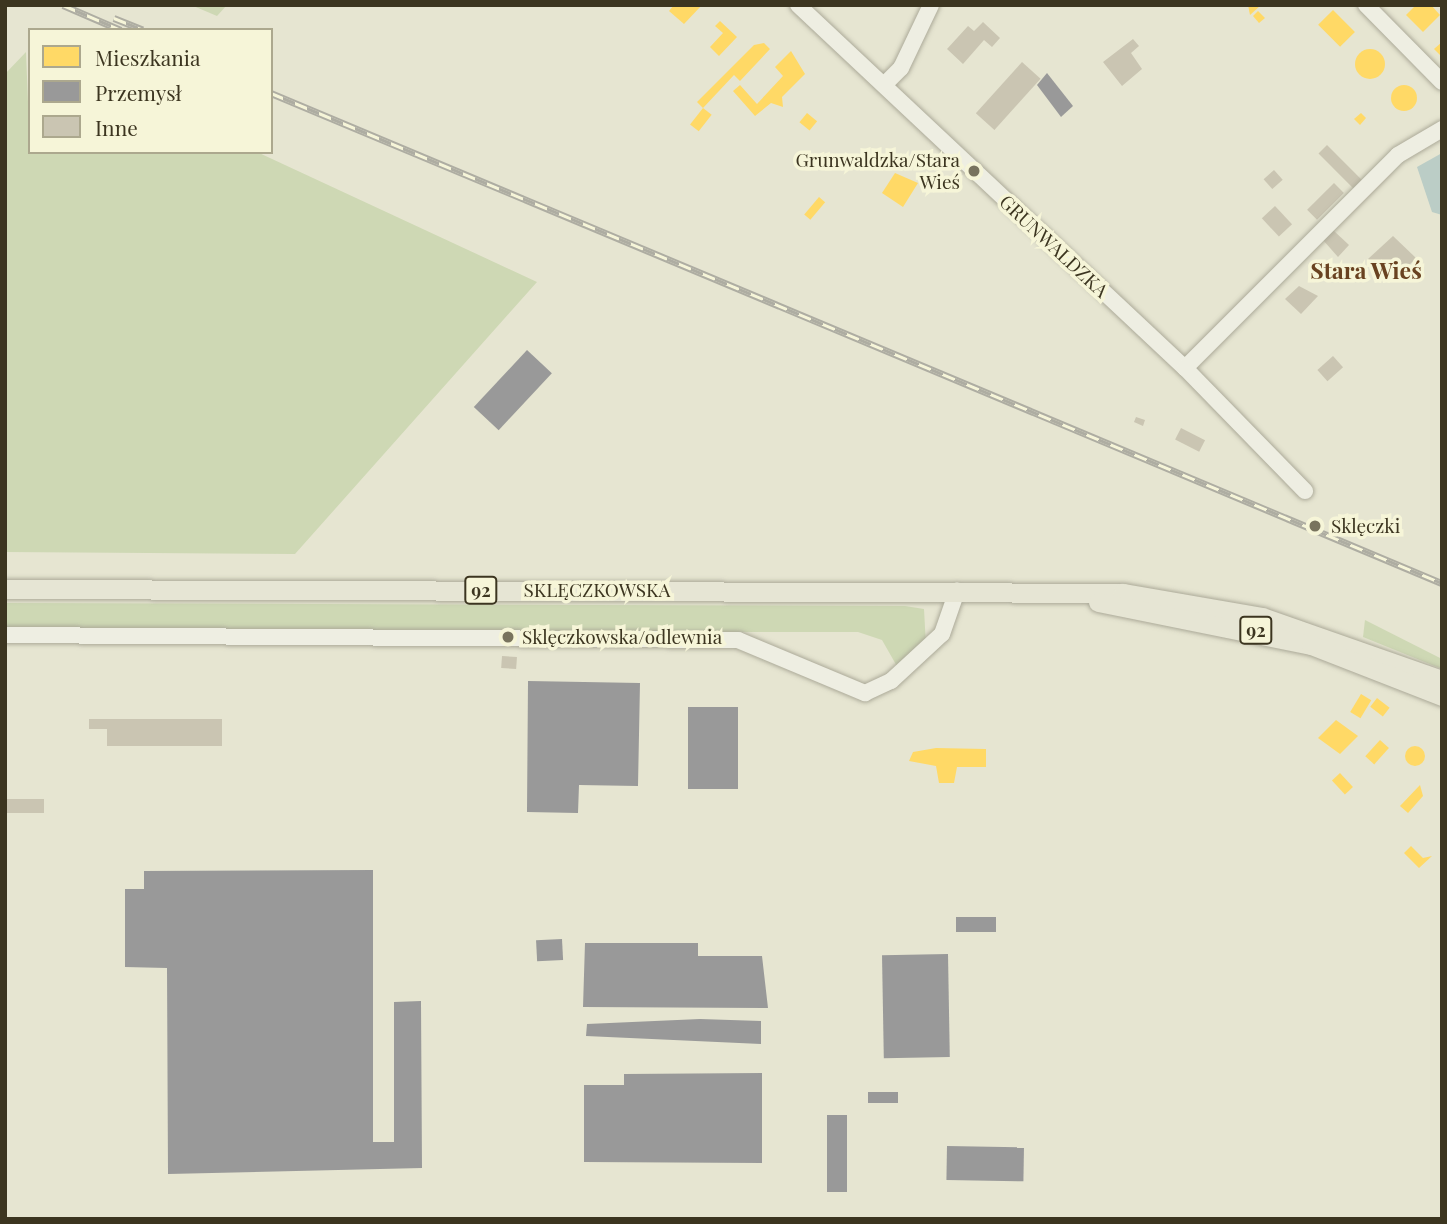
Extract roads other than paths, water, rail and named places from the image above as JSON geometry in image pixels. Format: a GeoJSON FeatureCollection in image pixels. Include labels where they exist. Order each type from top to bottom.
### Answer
{"type":"FeatureCollection","features":[{"type":"Feature","properties":{"kind":"main road","name":"SKLĘCZKOWSKA"},"geometry":{"type":"LineString","coordinates":[[5,589],[1123,593],[1218,607],[1319,633],[1442,680]]}},
{"type":"Feature","properties":{"kind":"main road","name":"SKLĘCZKOWSKA"},"geometry":{"type":"LineString","coordinates":[[1063,594],[1257,631],[1442,696]]}},
{"type":"Feature","properties":{"kind":"street","name":"GRUNWALDZKA"},"geometry":{"type":"LineString","coordinates":[[798,5],[1185,368],[1305,491]]}},
{"type":"Feature","properties":{"kind":"street"},"geometry":{"type":"LineString","coordinates":[[884,85],[901,68],[930,5]]}},
{"type":"Feature","properties":{"kind":"street"},"geometry":{"type":"LineString","coordinates":[[1366,5],[1442,82]]}},
{"type":"Feature","properties":{"kind":"street"},"geometry":{"type":"LineString","coordinates":[[1185,368],[1398,155],[1442,129]]}},
{"type":"Feature","properties":{"kind":"street"},"geometry":{"type":"LineString","coordinates":[[5,635],[738,640],[865,693],[891,681],[942,634],[957,591]]}},
{"type":"Feature","properties":{"kind":"railway"},"geometry":{"type":"LineString","coordinates":[[63,5],[116,28]]}},
{"type":"Feature","properties":{"kind":"railway"},"geometry":{"type":"LineString","coordinates":[[114,18],[138,28]]}},
{"type":"Feature","properties":{"kind":"railway"},"geometry":{"type":"LineString","coordinates":[[273,94],[1442,583]]}},
{"type":"Feature","properties":{"kind":"place","name":"Grunwaldzka/Stara Wieś"},"geometry":{"type":"Point","coordinates":[974,171]}},
{"type":"Feature","properties":{"kind":"place","name":"Sklęczki"},"geometry":{"type":"Point","coordinates":[1315,526]}},
{"type":"Feature","properties":{"kind":"place","name":"Sklęczkowska/odlewnia"},"geometry":{"type":"Point","coordinates":[508,637]}},
{"type":"Feature","properties":{"kind":"district","name":"Stara Wieś"},"geometry":{"type":"Point","coordinates":[1366,270]}}]}
